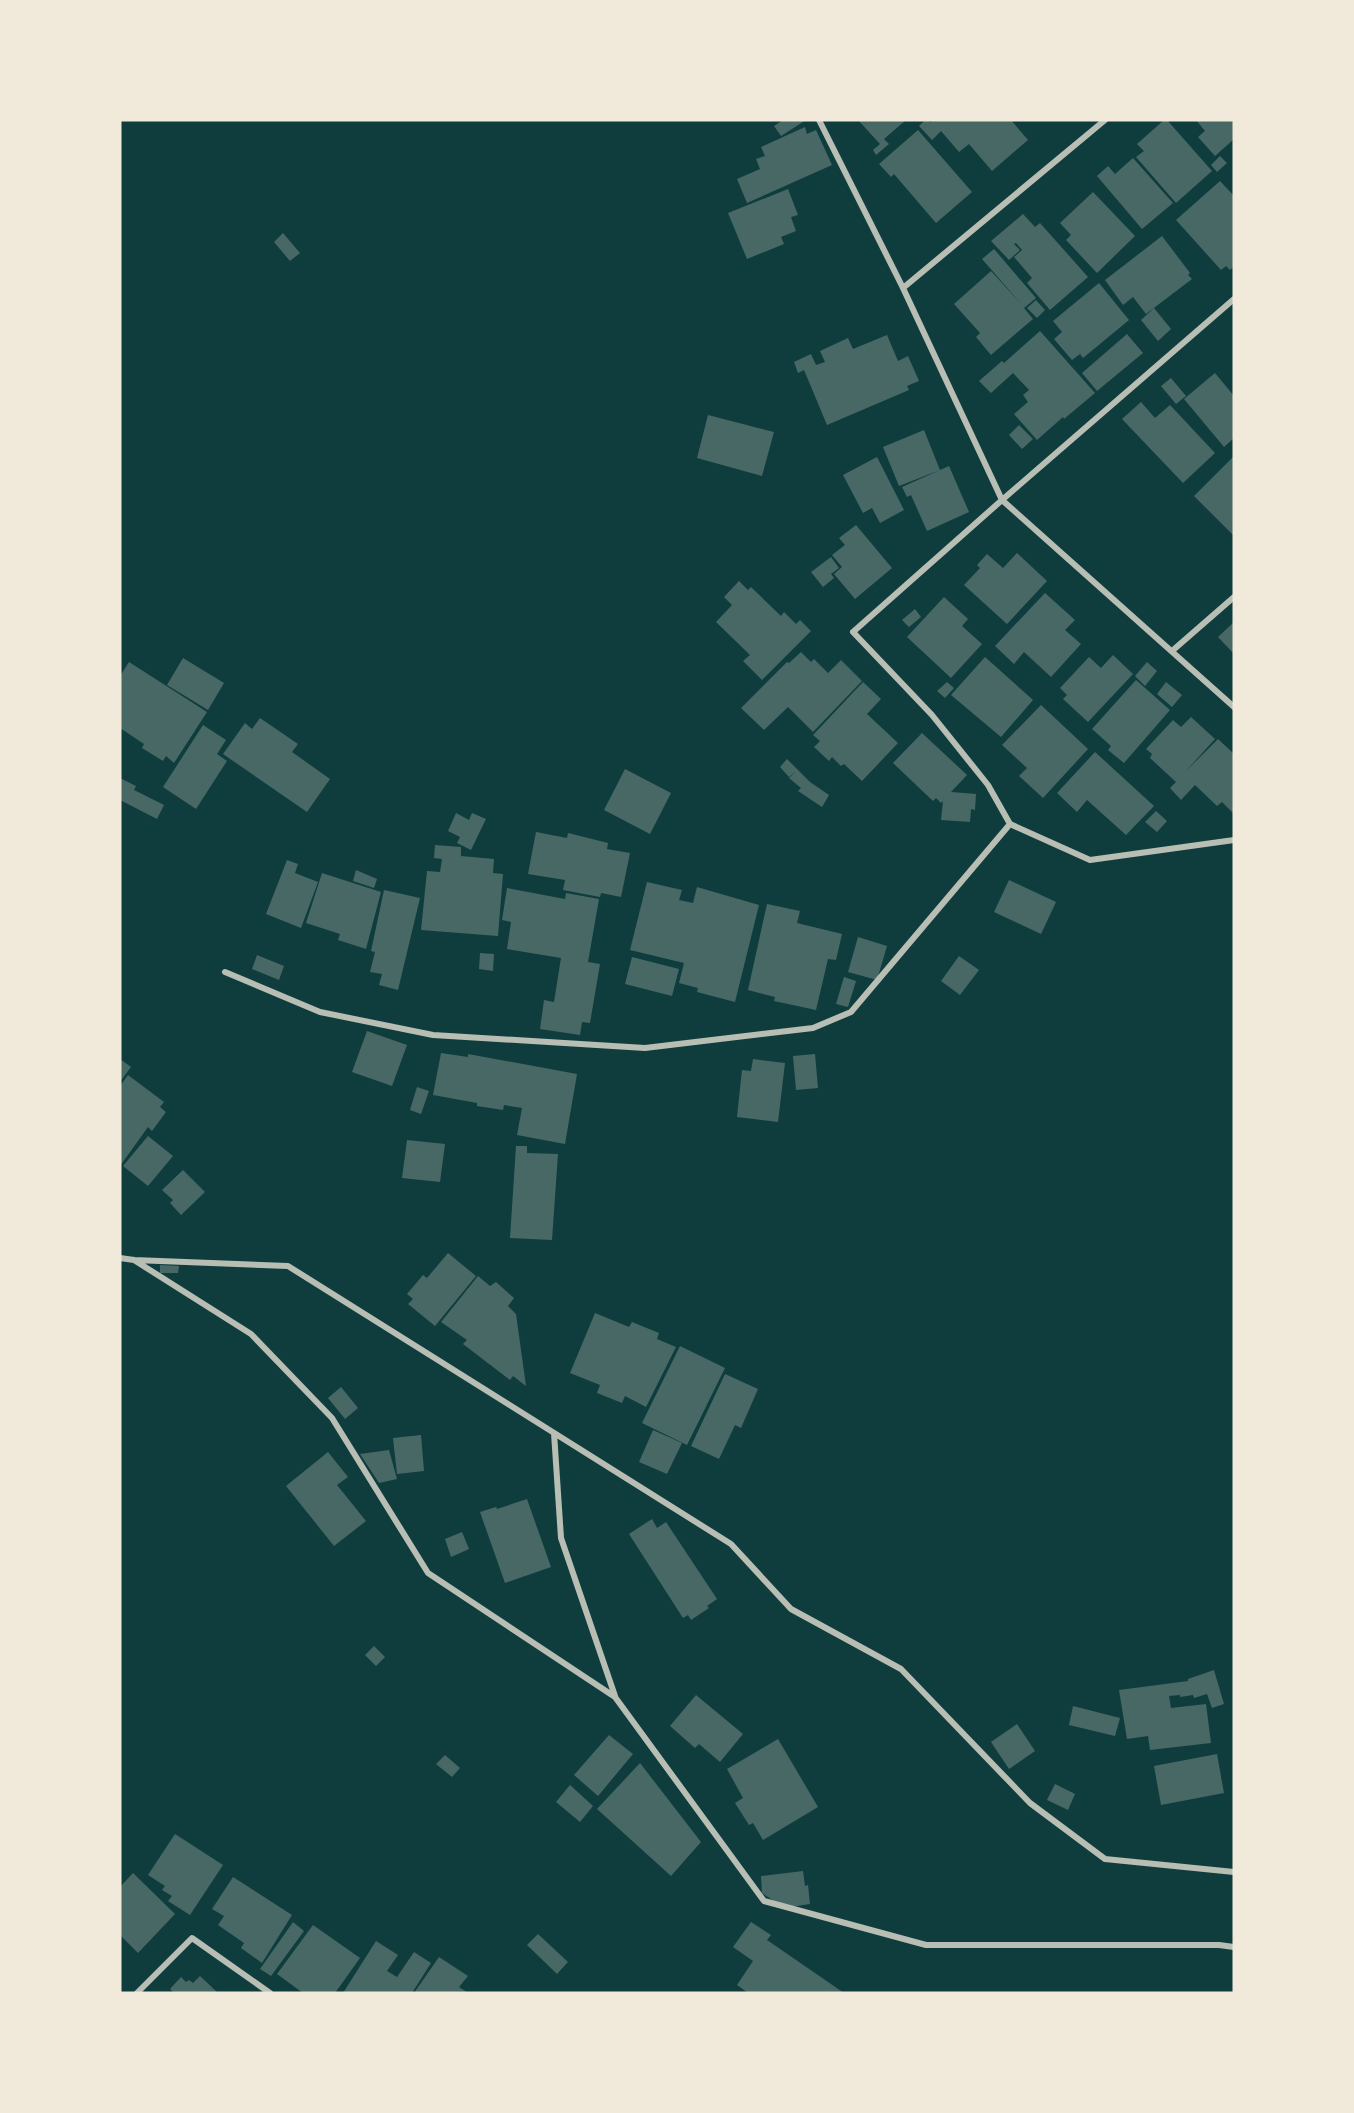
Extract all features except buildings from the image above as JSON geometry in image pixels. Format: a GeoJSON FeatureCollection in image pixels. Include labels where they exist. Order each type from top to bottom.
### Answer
{"type":"FeatureCollection","features":[{"type":"Feature","properties":{"kind":"street"},"geometry":{"type":"LineString","coordinates":[[819,120],[903,288],[1002,500],[1234,707]]}},
{"type":"Feature","properties":{"kind":"street"},"geometry":{"type":"LineString","coordinates":[[903,288],[1105,120]]}},
{"type":"Feature","properties":{"kind":"street"},"geometry":{"type":"LineString","coordinates":[[1234,299],[853,632],[932,715],[988,785],[1010,824],[1090,860],[1234,840]]}},
{"type":"Feature","properties":{"kind":"street"},"geometry":{"type":"LineString","coordinates":[[1172,651],[1234,597]]}},
{"type":"Feature","properties":{"kind":"street"},"geometry":{"type":"LineString","coordinates":[[225,972],[320,1012],[433,1035],[645,1048],[813,1028],[851,1012],[1010,824]]}},
{"type":"Feature","properties":{"kind":"street"},"geometry":{"type":"LineString","coordinates":[[120,1258],[288,1266],[731,1544],[791,1609],[901,1669],[1030,1803],[1105,1859],[1234,1872]]}},
{"type":"Feature","properties":{"kind":"street"},"geometry":{"type":"LineString","coordinates":[[134,1260],[251,1334],[332,1418],[428,1573],[615,1697]]}},
{"type":"Feature","properties":{"kind":"street"},"geometry":{"type":"LineString","coordinates":[[554,1433],[561,1538],[615,1697],[764,1901],[926,1945],[1184,1944],[1234,1947]]}},
{"type":"Feature","properties":{"kind":"street"},"geometry":{"type":"LineString","coordinates":[[137,1993],[192,1938],[270,1993]]}}]}
